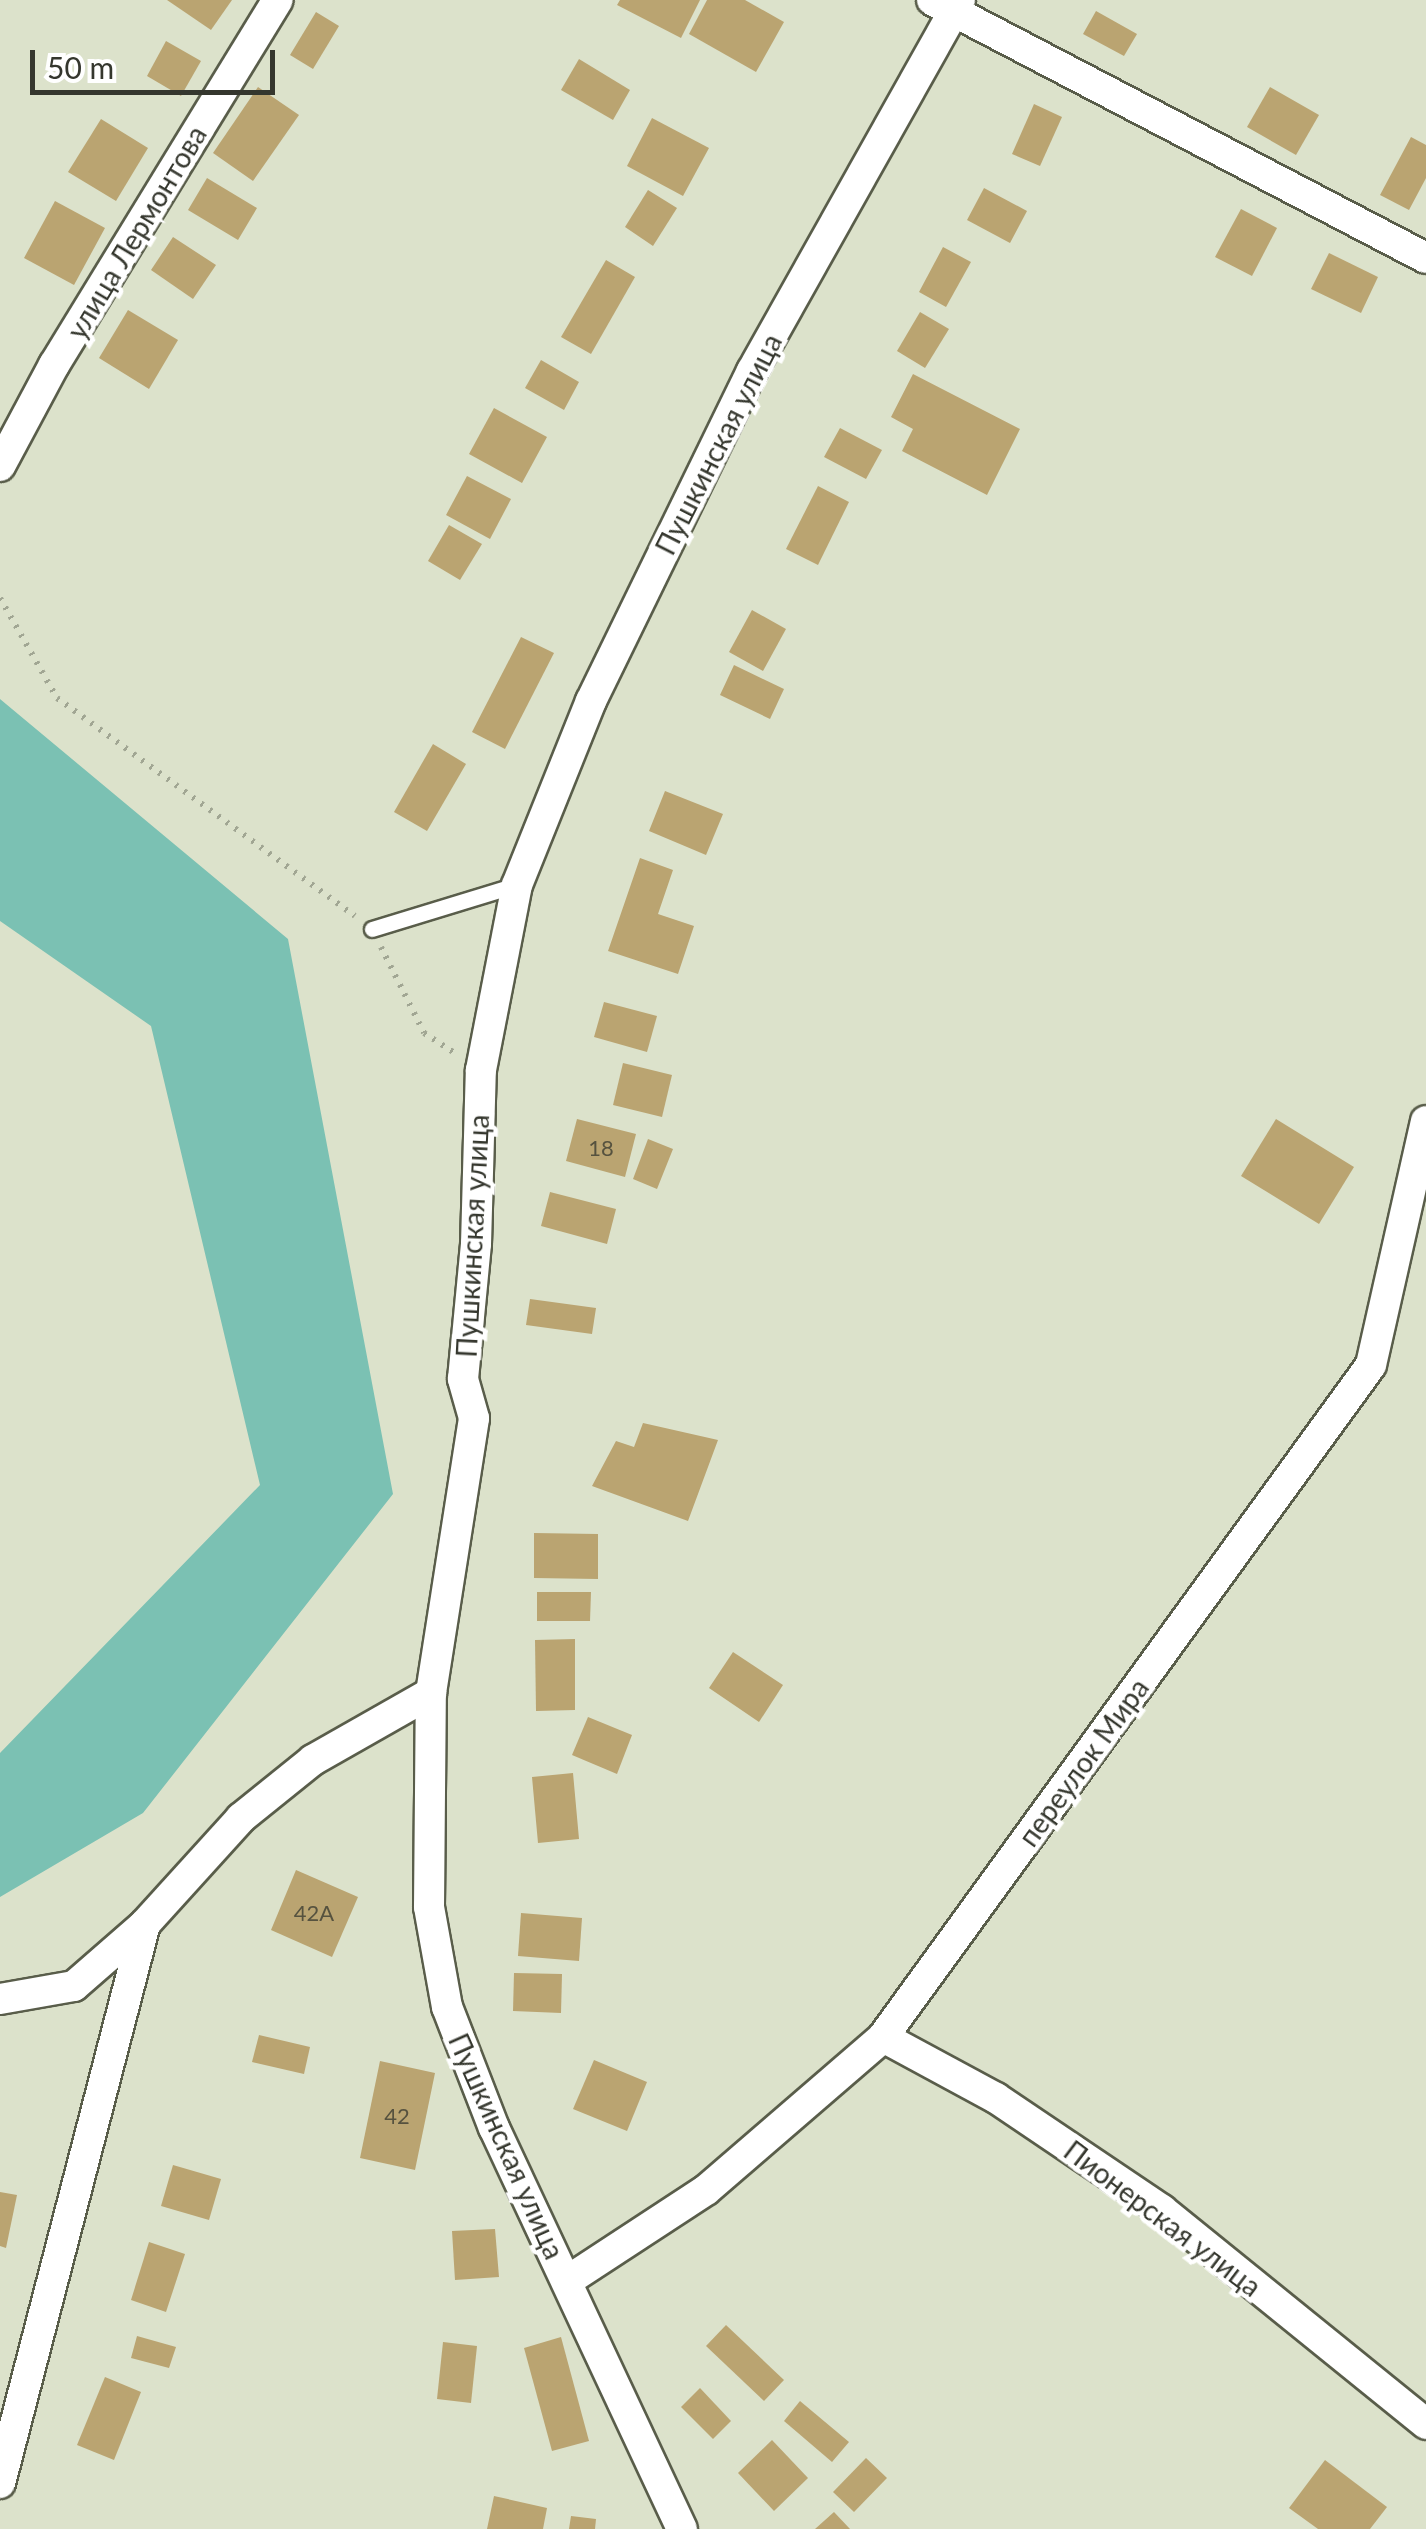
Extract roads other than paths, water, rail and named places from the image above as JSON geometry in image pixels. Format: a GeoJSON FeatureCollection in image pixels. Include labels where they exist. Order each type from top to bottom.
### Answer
{"type":"FeatureCollection","features":[{"type":"Feature","properties":{"kind":"street","name":"улица Лермонтова"},"geometry":{"type":"LineString","coordinates":[[0,466],[54,365],[278,0]]}},
{"type":"Feature","properties":{"kind":"street"},"geometry":{"type":"LineString","coordinates":[[949,4],[1426,258]]}},
{"type":"Feature","properties":{"kind":"street","name":"Пушкинская улица"},"geometry":{"type":"LineString","coordinates":[[680,2527],[494,2128],[447,2007],[428,1907],[431,1693],[474,1418],[463,1379],[476,1244],[481,1070],[517,885],[590,701],[752,371],[949,4]]}},
{"type":"Feature","properties":{"kind":"street","name":"переулок Мира"},"geometry":{"type":"LineString","coordinates":[[567,2281],[706,2190],[883,2037],[1371,1365],[1426,1121]]}},
{"type":"Feature","properties":{"kind":"street"},"geometry":{"type":"LineString","coordinates":[[0,1999],[74,1986],[145,1924],[255,1806],[312,1760],[431,1693]]}},
{"type":"Feature","properties":{"kind":"street"},"geometry":{"type":"LineString","coordinates":[[0,2484],[145,1924]]}},
{"type":"Feature","properties":{"kind":"street","name":"Пионерская улица"},"geometry":{"type":"LineString","coordinates":[[883,2037],[996,2098],[1162,2210],[1426,2424]]}},
{"type":"Feature","properties":{"kind":"lane"},"geometry":{"type":"LineString","coordinates":[[372,929],[517,885]]}},
{"type":"Feature","properties":{"kind":"water"},"geometry":{"type":"Polygon","coordinates":[[[0,699],[288,939],[393,1494],[143,1813],[0,1897],[0,1753],[260,1485],[151,1026],[0,921],[0,699]]]}}]}
